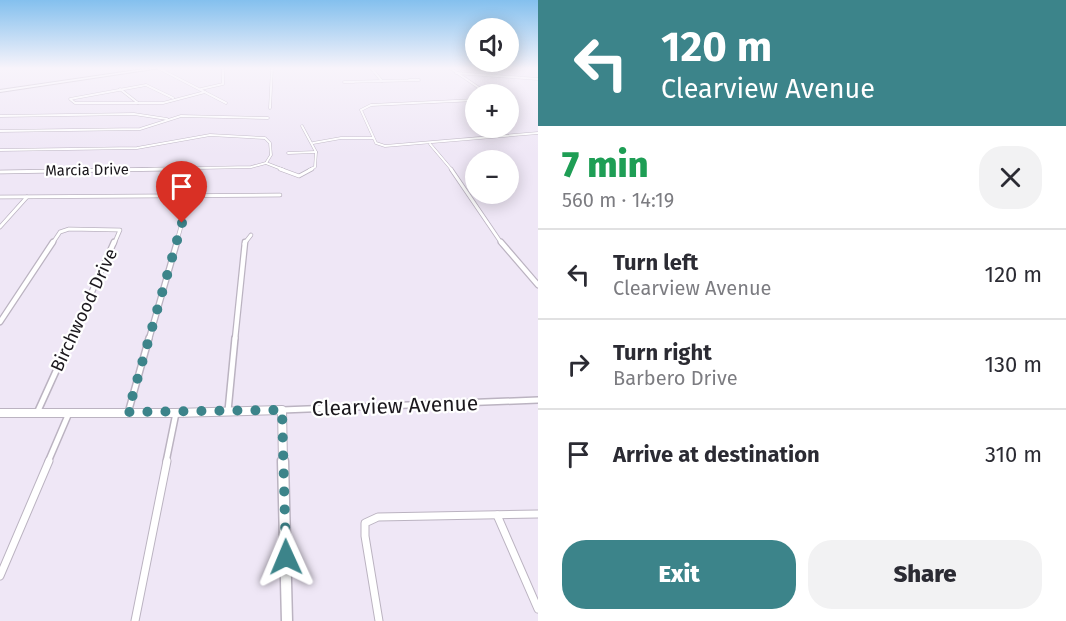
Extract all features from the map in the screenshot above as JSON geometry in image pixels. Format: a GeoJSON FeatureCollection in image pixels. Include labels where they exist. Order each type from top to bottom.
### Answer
{"type":"FeatureCollection","features":[{"type":"Feature","properties":{"kind":"street"},"geometry":{"type":"LineString","coordinates":[[80,97],[70,99],[75,103],[138,103],[170,102],[173,98],[178,97]]}},
{"type":"Feature","properties":{"kind":"street"},"geometry":{"type":"LineString","coordinates":[[130,97],[138,103]]}},
{"type":"Feature","properties":{"kind":"street"},"geometry":{"type":"LineString","coordinates":[[215,97],[226,103]]}},
{"type":"Feature","properties":{"kind":"street"},"geometry":{"type":"LineString","coordinates":[[270,108],[271,97]]}},
{"type":"Feature","properties":{"kind":"street"},"geometry":{"type":"LineString","coordinates":[[465,101],[365,106],[361,108],[361,112],[378,144],[385,146],[538,135]]}},
{"type":"Feature","properties":{"kind":"street"},"geometry":{"type":"LineString","coordinates":[[0,116],[134,114],[166,119]]}},
{"type":"Feature","properties":{"kind":"street"},"geometry":{"type":"LineString","coordinates":[[0,131],[135,130],[166,119],[186,116],[268,118]]}},
{"type":"Feature","properties":{"kind":"street"},"geometry":{"type":"LineString","coordinates":[[0,150],[129,148],[210,135],[262,137],[269,140],[271,156],[267,163],[299,176],[315,167],[316,152],[303,126]]}},
{"type":"Feature","properties":{"kind":"street"},"geometry":{"type":"LineString","coordinates":[[313,143],[341,138],[374,138]]}},
{"type":"Feature","properties":{"kind":"street"},"geometry":{"type":"LineString","coordinates":[[430,144],[445,159],[507,252],[538,285]]}},
{"type":"Feature","properties":{"kind":"street"},"geometry":{"type":"LineString","coordinates":[[288,153],[316,152]]}},
{"type":"Feature","properties":{"kind":"street","name":"Marcia Drive"},"geometry":{"type":"LineString","coordinates":[[0,172],[251,167],[267,163]]}},
{"type":"Feature","properties":{"kind":"street"},"geometry":{"type":"LineString","coordinates":[[0,197],[280,195]]}},
{"type":"Feature","properties":{"kind":"street"},"geometry":{"type":"LineString","coordinates":[[0,227],[27,197]]}},
{"type":"Feature","properties":{"kind":"street"},"geometry":{"type":"LineString","coordinates":[[128,412],[182,223]]}},
{"type":"Feature","properties":{"kind":"street","name":"Birchwood Drive"},"geometry":{"type":"LineString","coordinates":[[0,322],[60,232],[69,229],[120,230],[37,412]]}},
{"type":"Feature","properties":{"kind":"street"},"geometry":{"type":"LineString","coordinates":[[228,411],[243,243],[251,235]]}},
{"type":"Feature","properties":{"kind":"street","name":"Clearview Avenue"},"geometry":{"type":"LineString","coordinates":[[0,413],[176,413],[538,400]]}},
{"type":"Feature","properties":{"kind":"street"},"geometry":{"type":"LineString","coordinates":[[282,410],[287,621]]}},
{"type":"Feature","properties":{"kind":"street"},"geometry":{"type":"LineString","coordinates":[[0,576],[69,413]]}},
{"type":"Feature","properties":{"kind":"street"},"geometry":{"type":"LineString","coordinates":[[135,621],[176,413]]}},
{"type":"Feature","properties":{"kind":"street"},"geometry":{"type":"LineString","coordinates":[[378,621],[365,523],[378,517],[538,514]]}},
{"type":"Feature","properties":{"kind":"street"},"geometry":{"type":"LineString","coordinates":[[497,515],[538,609]]}},
{"type":"Feature","properties":{"kind":"route"},"geometry":{"type":"LineString","coordinates":[[182,223],[128,412],[282,410],[286,557]]}}]}
